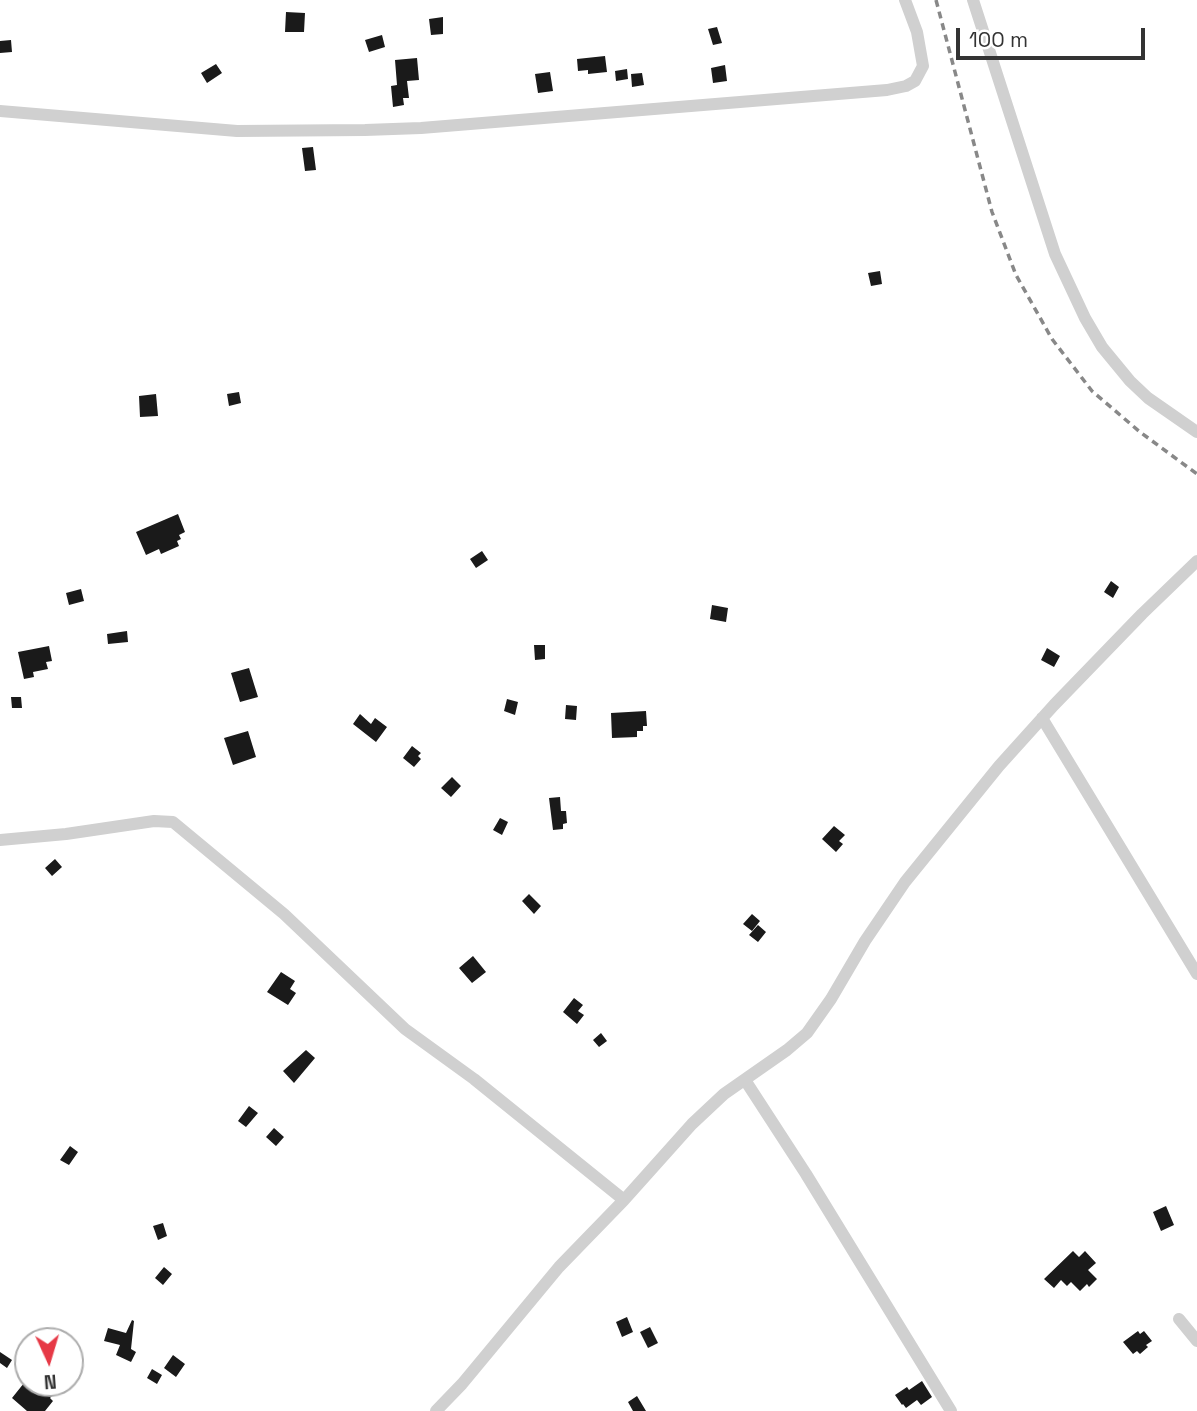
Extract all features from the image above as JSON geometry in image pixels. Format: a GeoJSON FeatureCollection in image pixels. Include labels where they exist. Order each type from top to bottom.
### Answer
{"type":"FeatureCollection","features":[{"type":"Feature","properties":{"kind":"street"},"geometry":{"type":"LineString","coordinates":[[0,111],[237,131],[387,129],[887,90],[915,81],[923,66],[917,32],[905,0]]}},
{"type":"Feature","properties":{"kind":"street"},"geometry":{"type":"LineString","coordinates":[[973,0],[1055,254],[1085,318],[1102,347],[1130,381],[1148,398],[1197,432]]}},
{"type":"Feature","properties":{"kind":"street"},"geometry":{"type":"LineString","coordinates":[[436,1411],[471,1374],[559,1267],[692,1124],[724,1094],[807,1033],[905,882],[990,777],[1042,718],[1197,561]]}},
{"type":"Feature","properties":{"kind":"street"},"geometry":{"type":"LineString","coordinates":[[1042,718],[1197,974]]}},
{"type":"Feature","properties":{"kind":"street"},"geometry":{"type":"LineString","coordinates":[[0,841],[154,821],[173,822],[284,914],[405,1029],[474,1079],[624,1200]]}},
{"type":"Feature","properties":{"kind":"street"},"geometry":{"type":"LineString","coordinates":[[745,1080],[806,1174],[951,1411]]}},
{"type":"Feature","properties":{"kind":"street"},"geometry":{"type":"LineString","coordinates":[[1179,1319],[1197,1341]]}},
{"type":"Feature","properties":{"kind":"building"},"geometry":{"type":"Polygon","coordinates":[[[286,12],[305,13],[304,32],[285,32],[286,12]]]}},
{"type":"Feature","properties":{"kind":"building"},"geometry":{"type":"Polygon","coordinates":[[[443,17],[443,34],[431,35],[429,19],[443,17]]]}},
{"type":"Feature","properties":{"kind":"building"},"geometry":{"type":"Polygon","coordinates":[[[717,27],[722,43],[713,45],[708,29],[717,27]]]}},
{"type":"Feature","properties":{"kind":"building"},"geometry":{"type":"Polygon","coordinates":[[[382,35],[385,47],[369,52],[365,40],[382,35]]]}},
{"type":"Feature","properties":{"kind":"building"},"geometry":{"type":"Polygon","coordinates":[[[11,40],[12,52],[0,53],[0,41],[11,40]]]}},
{"type":"Feature","properties":{"kind":"building"},"geometry":{"type":"Polygon","coordinates":[[[605,56],[607,72],[588,74],[588,70],[578,71],[577,59],[605,56]]]}},
{"type":"Feature","properties":{"kind":"building"},"geometry":{"type":"Polygon","coordinates":[[[417,58],[419,80],[407,81],[409,98],[403,98],[404,105],[393,107],[391,86],[397,85],[395,60],[417,58]]]}},
{"type":"Feature","properties":{"kind":"building"},"geometry":{"type":"Polygon","coordinates":[[[216,64],[222,73],[207,83],[201,73],[216,64]]]}},
{"type":"Feature","properties":{"kind":"building"},"geometry":{"type":"Polygon","coordinates":[[[725,65],[727,81],[713,83],[711,68],[725,65]]]}},
{"type":"Feature","properties":{"kind":"building"},"geometry":{"type":"Polygon","coordinates":[[[627,69],[628,79],[616,81],[615,71],[627,69]]]}},
{"type":"Feature","properties":{"kind":"building"},"geometry":{"type":"Polygon","coordinates":[[[550,72],[553,91],[538,93],[535,74],[550,72]]]}},
{"type":"Feature","properties":{"kind":"building"},"geometry":{"type":"Polygon","coordinates":[[[642,73],[644,85],[632,87],[631,74],[642,73]]]}},
{"type":"Feature","properties":{"kind":"building"},"geometry":{"type":"Polygon","coordinates":[[[313,147],[316,170],[305,171],[302,148],[313,147]]]}},
{"type":"Feature","properties":{"kind":"building"},"geometry":{"type":"Polygon","coordinates":[[[880,271],[882,284],[871,286],[868,273],[880,271]]]}},
{"type":"Feature","properties":{"kind":"building"},"geometry":{"type":"Polygon","coordinates":[[[239,392],[241,403],[229,406],[227,394],[239,392]]]}},
{"type":"Feature","properties":{"kind":"building"},"geometry":{"type":"Polygon","coordinates":[[[156,394],[158,416],[140,417],[139,396],[156,394]]]}},
{"type":"Feature","properties":{"kind":"building"},"geometry":{"type":"Polygon","coordinates":[[[178,514],[185,532],[179,535],[179,546],[161,554],[159,549],[146,555],[136,532],[178,514]]]}},
{"type":"Feature","properties":{"kind":"building"},"geometry":{"type":"Polygon","coordinates":[[[482,551],[488,560],[476,568],[470,559],[482,551]]]}},
{"type":"Feature","properties":{"kind":"building"},"geometry":{"type":"Polygon","coordinates":[[[1111,581],[1119,587],[1113,598],[1104,592],[1111,581]]]}},
{"type":"Feature","properties":{"kind":"building"},"geometry":{"type":"Polygon","coordinates":[[[81,589],[84,601],[69,605],[66,593],[81,589]]]}},
{"type":"Feature","properties":{"kind":"building"},"geometry":{"type":"Polygon","coordinates":[[[712,605],[728,608],[726,622],[710,619],[712,605]]]}},
{"type":"Feature","properties":{"kind":"building"},"geometry":{"type":"Polygon","coordinates":[[[127,631],[128,642],[108,644],[107,634],[127,631]]]}},
{"type":"Feature","properties":{"kind":"building"},"geometry":{"type":"Polygon","coordinates":[[[534,645],[545,645],[545,659],[535,660],[534,645]]]}},
{"type":"Feature","properties":{"kind":"building"},"geometry":{"type":"Polygon","coordinates":[[[49,646],[52,661],[46,662],[48,669],[33,672],[34,677],[24,679],[18,652],[49,646]]]}},
{"type":"Feature","properties":{"kind":"building"},"geometry":{"type":"Polygon","coordinates":[[[1047,648],[1060,656],[1054,667],[1041,660],[1047,648]]]}},
{"type":"Feature","properties":{"kind":"building"},"geometry":{"type":"Polygon","coordinates":[[[249,668],[258,697],[240,702],[231,673],[249,668]]]}},
{"type":"Feature","properties":{"kind":"building"},"geometry":{"type":"Polygon","coordinates":[[[11,697],[21,697],[22,708],[12,708],[11,697]]]}},
{"type":"Feature","properties":{"kind":"building"},"geometry":{"type":"Polygon","coordinates":[[[507,699],[518,702],[515,715],[504,711],[507,699]]]}},
{"type":"Feature","properties":{"kind":"building"},"geometry":{"type":"Polygon","coordinates":[[[566,705],[577,706],[576,720],[565,719],[566,705]]]}},
{"type":"Feature","properties":{"kind":"building"},"geometry":{"type":"Polygon","coordinates":[[[646,711],[647,726],[643,726],[643,731],[637,731],[637,737],[612,738],[611,713],[646,711]]]}},
{"type":"Feature","properties":{"kind":"building"},"geometry":{"type":"Polygon","coordinates":[[[360,714],[371,724],[375,718],[387,727],[376,742],[353,724],[360,714]]]}},
{"type":"Feature","properties":{"kind":"building"},"geometry":{"type":"Polygon","coordinates":[[[248,731],[256,757],[233,765],[224,738],[248,731]]]}},
{"type":"Feature","properties":{"kind":"building"},"geometry":{"type":"Polygon","coordinates":[[[412,746],[421,753],[418,756],[421,759],[414,767],[403,758],[412,746]]]}},
{"type":"Feature","properties":{"kind":"building"},"geometry":{"type":"Polygon","coordinates":[[[452,777],[461,786],[451,797],[441,788],[452,777]]]}},
{"type":"Feature","properties":{"kind":"building"},"geometry":{"type":"Polygon","coordinates":[[[560,797],[561,811],[566,811],[567,823],[563,824],[563,829],[553,830],[549,798],[560,797]]]}},
{"type":"Feature","properties":{"kind":"building"},"geometry":{"type":"Polygon","coordinates":[[[500,818],[508,822],[502,835],[493,830],[500,818]]]}},
{"type":"Feature","properties":{"kind":"building"},"geometry":{"type":"Polygon","coordinates":[[[834,826],[845,835],[839,841],[843,844],[836,852],[822,839],[834,826]]]}},
{"type":"Feature","properties":{"kind":"building"},"geometry":{"type":"Polygon","coordinates":[[[55,859],[62,867],[52,876],[45,868],[55,859]]]}},
{"type":"Feature","properties":{"kind":"building"},"geometry":{"type":"Polygon","coordinates":[[[529,894],[541,906],[534,914],[522,901],[529,894]]]}},
{"type":"Feature","properties":{"kind":"building"},"geometry":{"type":"Polygon","coordinates":[[[752,914],[760,921],[752,931],[743,924],[752,914]]]}},
{"type":"Feature","properties":{"kind":"building"},"geometry":{"type":"Polygon","coordinates":[[[758,925],[766,932],[758,942],[749,935],[758,925]]]}},
{"type":"Feature","properties":{"kind":"building"},"geometry":{"type":"Polygon","coordinates":[[[473,956],[486,972],[472,983],[459,968],[473,956]]]}},
{"type":"Feature","properties":{"kind":"building"},"geometry":{"type":"Polygon","coordinates":[[[281,972],[295,981],[290,989],[296,993],[288,1005],[267,992],[281,972]]]}},
{"type":"Feature","properties":{"kind":"building"},"geometry":{"type":"Polygon","coordinates":[[[574,998],[583,1005],[578,1011],[584,1015],[577,1024],[563,1012],[574,998]]]}},
{"type":"Feature","properties":{"kind":"building"},"geometry":{"type":"Polygon","coordinates":[[[601,1033],[607,1041],[599,1047],[593,1040],[601,1033]]]}},
{"type":"Feature","properties":{"kind":"building"},"geometry":{"type":"Polygon","coordinates":[[[306,1050],[315,1058],[294,1083],[283,1071],[306,1050]]]}},
{"type":"Feature","properties":{"kind":"building"},"geometry":{"type":"Polygon","coordinates":[[[249,1106],[258,1113],[246,1127],[238,1121],[249,1106]]]}},
{"type":"Feature","properties":{"kind":"building"},"geometry":{"type":"Polygon","coordinates":[[[274,1128],[284,1137],[276,1146],[266,1137],[274,1128]]]}},
{"type":"Feature","properties":{"kind":"building"},"geometry":{"type":"Polygon","coordinates":[[[70,1146],[78,1152],[69,1165],[60,1160],[70,1146]]]}},
{"type":"Feature","properties":{"kind":"building"},"geometry":{"type":"Polygon","coordinates":[[[1166,1206],[1174,1225],[1161,1231],[1153,1212],[1166,1206]]]}},
{"type":"Feature","properties":{"kind":"building"},"geometry":{"type":"Polygon","coordinates":[[[163,1223],[167,1236],[158,1240],[153,1226],[163,1223]]]}},
{"type":"Feature","properties":{"kind":"building"},"geometry":{"type":"Polygon","coordinates":[[[1073,1251],[1079,1257],[1085,1251],[1096,1263],[1088,1270],[1097,1279],[1080,1291],[1071,1282],[1067,1286],[1061,1280],[1054,1288],[1044,1279],[1073,1251]]]}},
{"type":"Feature","properties":{"kind":"building"},"geometry":{"type":"Polygon","coordinates":[[[164,1267],[172,1274],[163,1285],[155,1278],[164,1267]]]}},
{"type":"Feature","properties":{"kind":"building"},"geometry":{"type":"Polygon","coordinates":[[[627,1317],[633,1332],[622,1337],[616,1322],[627,1317]]]}},
{"type":"Feature","properties":{"kind":"building"},"geometry":{"type":"Polygon","coordinates":[[[132,1320],[131,1349],[136,1352],[131,1362],[116,1355],[120,1345],[104,1341],[108,1328],[126,1333],[132,1320]]]}},
{"type":"Feature","properties":{"kind":"building"},"geometry":{"type":"Polygon","coordinates":[[[650,1327],[658,1343],[648,1348],[640,1332],[650,1327]]]}},
{"type":"Feature","properties":{"kind":"building"},"geometry":{"type":"Polygon","coordinates":[[[1138,1331],[1140,1334],[1144,1331],[1152,1341],[1140,1354],[1137,1351],[1133,1354],[1123,1342],[1138,1331]]]}},
{"type":"Feature","properties":{"kind":"building"},"geometry":{"type":"Polygon","coordinates":[[[0,1352],[12,1360],[7,1368],[0,1363],[0,1352]]]}},
{"type":"Feature","properties":{"kind":"building"},"geometry":{"type":"Polygon","coordinates":[[[173,1355],[185,1364],[176,1377],[164,1368],[173,1355]]]}},
{"type":"Feature","properties":{"kind":"building"},"geometry":{"type":"Polygon","coordinates":[[[152,1369],[162,1375],[157,1384],[147,1378],[152,1369]]]}},
{"type":"Feature","properties":{"kind":"building"},"geometry":{"type":"Polygon","coordinates":[[[922,1381],[932,1397],[921,1405],[917,1400],[906,1408],[895,1395],[922,1381]]]}},
{"type":"Feature","properties":{"kind":"building"},"geometry":{"type":"Polygon","coordinates":[[[14,1396],[51,1397],[53,1401],[45,1411],[27,1411],[12,1398],[14,1396]]]}},
{"type":"Feature","properties":{"kind":"building"},"geometry":{"type":"Polygon","coordinates":[[[637,1396],[646,1411],[633,1411],[628,1402],[637,1396]]]}},
{"type":"Feature","properties":{"kind":"railway"},"geometry":{"type":"LineString","coordinates":[[936,0],[992,212],[1016,275],[1052,339],[1092,391],[1140,432],[1197,474]]}}]}
